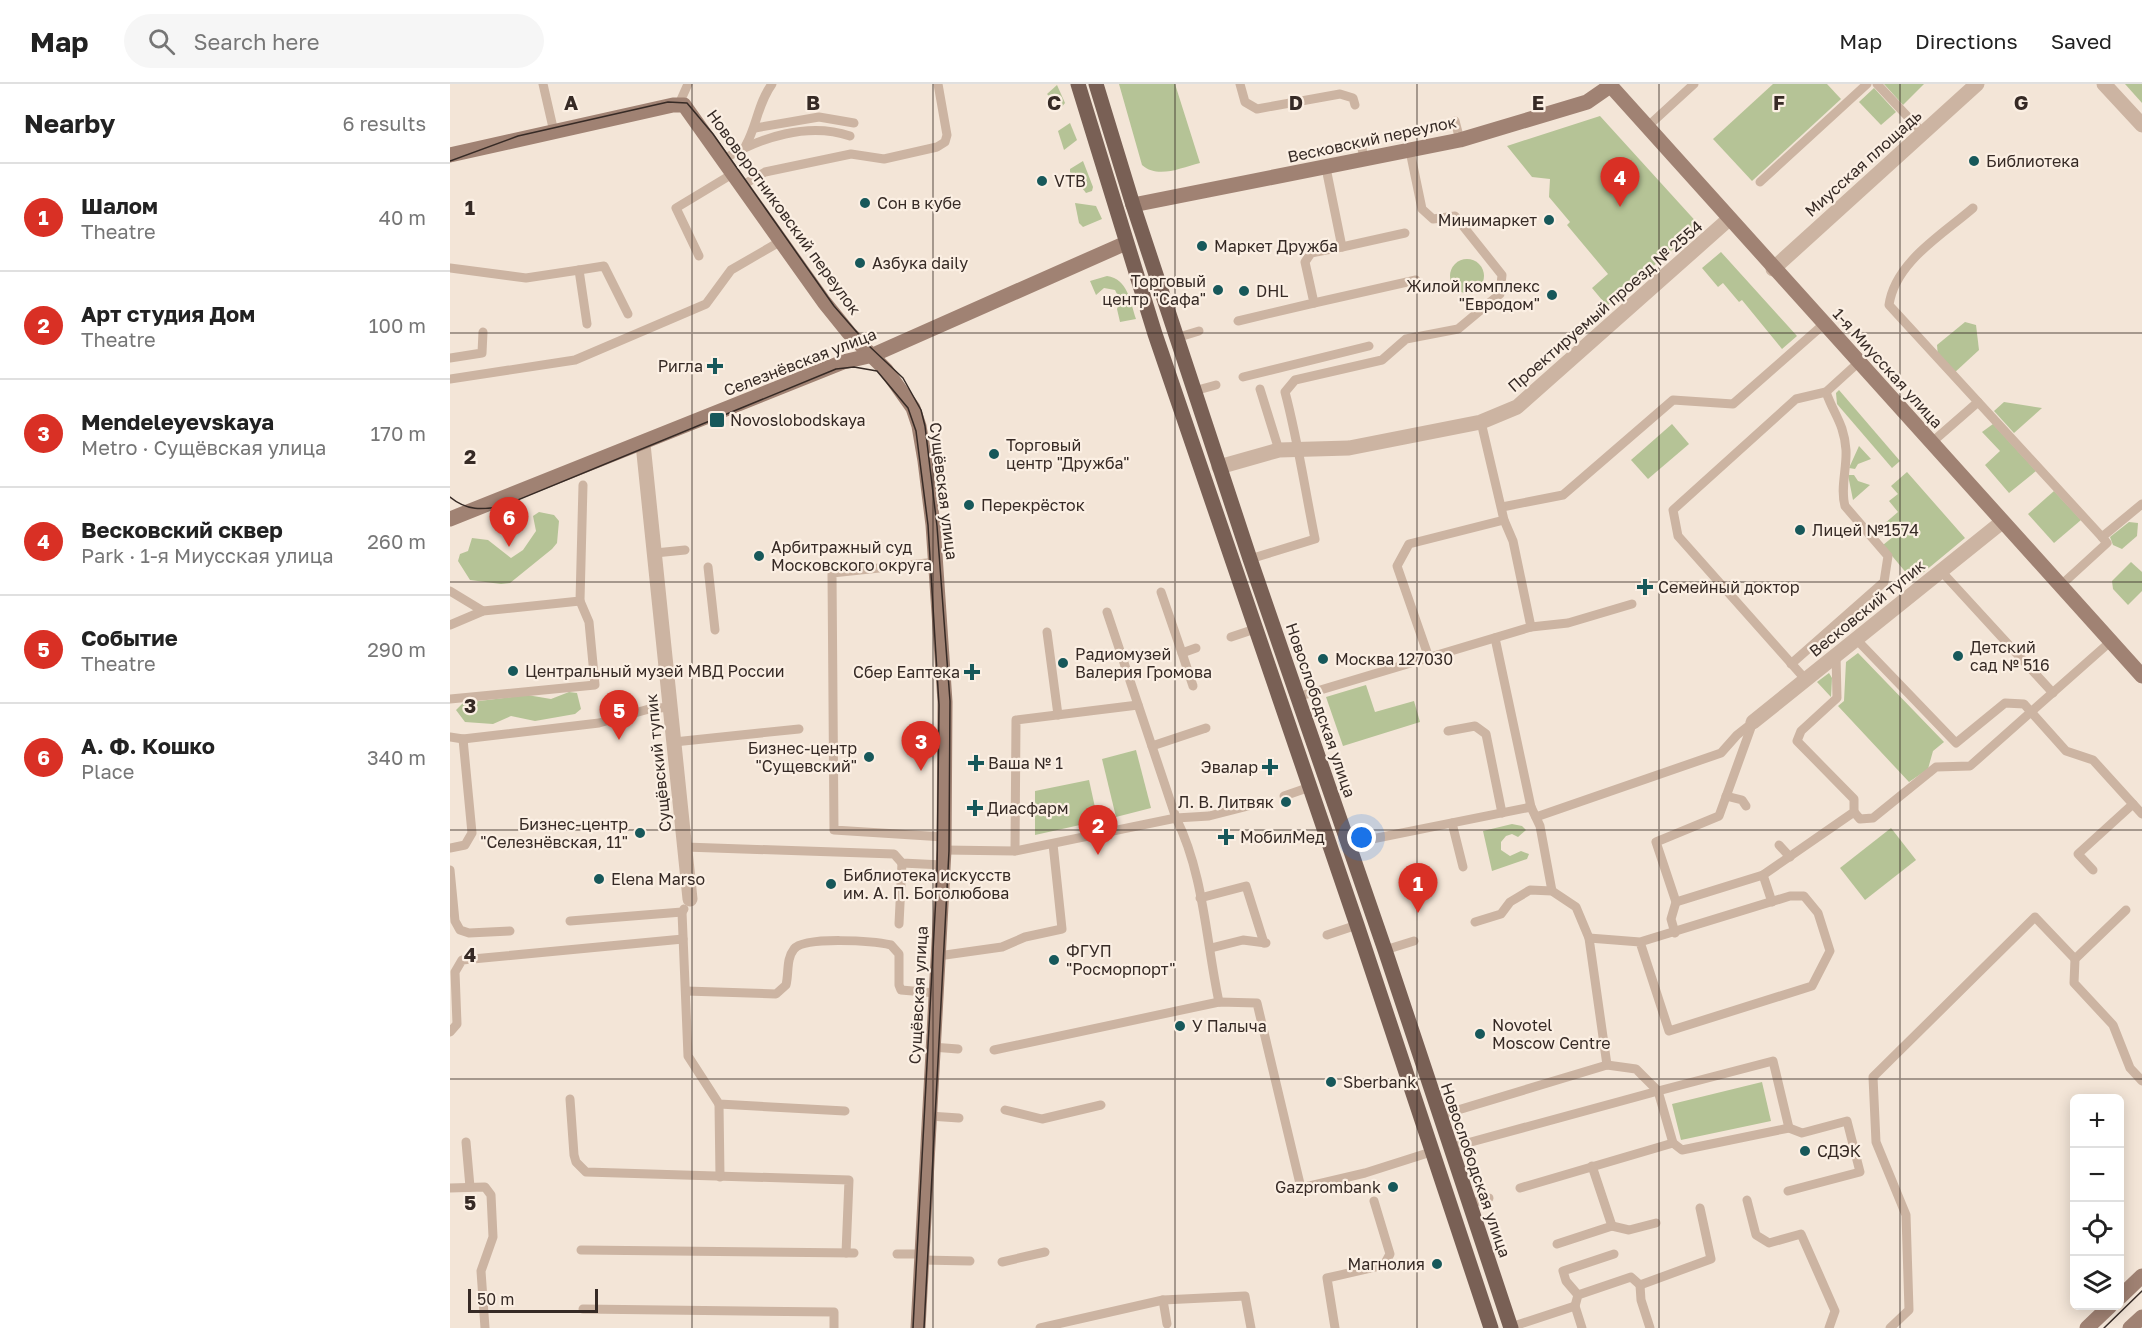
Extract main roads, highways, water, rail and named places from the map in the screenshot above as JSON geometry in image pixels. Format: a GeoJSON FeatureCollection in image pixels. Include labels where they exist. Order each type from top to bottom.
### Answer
{"type":"FeatureCollection","features":[{"type":"Feature","properties":{"kind":"main road"},"geometry":{"type":"LineString","coordinates":[[1077,84],[1126,243],[1491,1328]]}},
{"type":"Feature","properties":{"kind":"main road","name":"Новослободская улица"},"geometry":{"type":"LineString","coordinates":[[1096,84],[1133,206],[1219,467],[1385,950],[1438,1116],[1511,1328]]}},
{"type":"Feature","properties":{"kind":"tram line"},"geometry":{"type":"LineString","coordinates":[[450,161],[518,136],[668,102],[687,103],[713,134],[834,306],[868,345],[903,378],[921,410],[937,526],[950,701],[949,851],[924,1328]]}},
{"type":"Feature","properties":{"kind":"tram line"},"geometry":{"type":"LineString","coordinates":[[450,497],[469,507],[503,506],[836,369],[854,367],[877,371],[908,408],[916,431],[928,525],[939,705],[937,876],[913,1328]]}},
{"type":"Feature","properties":{"kind":"tram line"},"geometry":{"type":"LineString","coordinates":[[2104,1328],[2142,1291]]}},
{"type":"Feature","properties":{"kind":"place","name":"Библиотека"},"geometry":{"type":"Point","coordinates":[1974,161]}},
{"type":"Feature","properties":{"kind":"place","name":"VTB"},"geometry":{"type":"Point","coordinates":[1042,181]}},
{"type":"Feature","properties":{"kind":"place","name":"Сон в кубе"},"geometry":{"type":"Point","coordinates":[865,203]}},
{"type":"Feature","properties":{"kind":"place","name":"Весковский сквер"},"geometry":{"type":"Point","coordinates":[1620,207]}},
{"type":"Feature","properties":{"kind":"place","name":"Минимаркет"},"geometry":{"type":"Point","coordinates":[1549,220]}},
{"type":"Feature","properties":{"kind":"place","name":"Маркет Дружба"},"geometry":{"type":"Point","coordinates":[1202,246]}},
{"type":"Feature","properties":{"kind":"place","name":"Азбука daily"},"geometry":{"type":"Point","coordinates":[860,263]}},
{"type":"Feature","properties":{"kind":"place","name":"Торговый центр \"Сафа\""},"geometry":{"type":"Point","coordinates":[1218,290]}},
{"type":"Feature","properties":{"kind":"place","name":"DHL"},"geometry":{"type":"Point","coordinates":[1244,291]}},
{"type":"Feature","properties":{"kind":"place","name":"Жилой комплекс \"Евродом\""},"geometry":{"type":"Point","coordinates":[1552,295]}},
{"type":"Feature","properties":{"kind":"place","name":"Ригла"},"geometry":{"type":"Point","coordinates":[715,366]}},
{"type":"Feature","properties":{"kind":"place","name":"Novoslobodskaya"},"geometry":{"type":"Point","coordinates":[717,420]}},
{"type":"Feature","properties":{"kind":"place","name":"Торговый центр \"Дружба\""},"geometry":{"type":"Point","coordinates":[994,454]}},
{"type":"Feature","properties":{"kind":"place","name":"Перекрёсток"},"geometry":{"type":"Point","coordinates":[969,505]}},
{"type":"Feature","properties":{"kind":"place","name":"Лицей №1574"},"geometry":{"type":"Point","coordinates":[1800,530]}},
{"type":"Feature","properties":{"kind":"place","name":"А. Ф. Кошко"},"geometry":{"type":"Point","coordinates":[509,547]}},
{"type":"Feature","properties":{"kind":"place","name":"Арбитражный суд Московского округа"},"geometry":{"type":"Point","coordinates":[759,556]}},
{"type":"Feature","properties":{"kind":"place","name":"Семейный доктор"},"geometry":{"type":"Point","coordinates":[1645,587]}},
{"type":"Feature","properties":{"kind":"place","name":"Детский сад № 516"},"geometry":{"type":"Point","coordinates":[1958,656]}},
{"type":"Feature","properties":{"kind":"place","name":"Москва 127030"},"geometry":{"type":"Point","coordinates":[1323,659]}},
{"type":"Feature","properties":{"kind":"place","name":"Радиомузей Валерия Громова"},"geometry":{"type":"Point","coordinates":[1063,663]}},
{"type":"Feature","properties":{"kind":"place","name":"Центральный музей МВД России"},"geometry":{"type":"Point","coordinates":[513,671]}},
{"type":"Feature","properties":{"kind":"place","name":"Сбер Еаптека"},"geometry":{"type":"Point","coordinates":[972,672]}},
{"type":"Feature","properties":{"kind":"place","name":"Событие"},"geometry":{"type":"Point","coordinates":[619,740]}},
{"type":"Feature","properties":{"kind":"place","name":"Бизнес-центр \"Сущевский\""},"geometry":{"type":"Point","coordinates":[869,757]}},
{"type":"Feature","properties":{"kind":"place","name":"Ваша № 1"},"geometry":{"type":"Point","coordinates":[976,763]}},
{"type":"Feature","properties":{"kind":"place","name":"Эвалар"},"geometry":{"type":"Point","coordinates":[1270,767]}},
{"type":"Feature","properties":{"kind":"place","name":"Mendeleyevskaya"},"geometry":{"type":"Point","coordinates":[921,771]}},
{"type":"Feature","properties":{"kind":"place","name":"Л. В. Литвяк"},"geometry":{"type":"Point","coordinates":[1286,802]}},
{"type":"Feature","properties":{"kind":"place","name":"Диасфарм"},"geometry":{"type":"Point","coordinates":[975,808]}},
{"type":"Feature","properties":{"kind":"place","name":"Бизнес-центр \"Селезнёвская, 11\""},"geometry":{"type":"Point","coordinates":[640,833]}},
{"type":"Feature","properties":{"kind":"place","name":"МобилМед"},"geometry":{"type":"Point","coordinates":[1226,837]}},
{"type":"Feature","properties":{"kind":"place","name":"Арт студия Дом"},"geometry":{"type":"Point","coordinates":[1098,855]}},
{"type":"Feature","properties":{"kind":"place","name":"Elena Marso"},"geometry":{"type":"Point","coordinates":[599,879]}},
{"type":"Feature","properties":{"kind":"place","name":"Библиотека искусств им. А. П. Боголюбова"},"geometry":{"type":"Point","coordinates":[831,884]}},
{"type":"Feature","properties":{"kind":"place","name":"Шалом"},"geometry":{"type":"Point","coordinates":[1418,913]}},
{"type":"Feature","properties":{"kind":"place","name":"ФГУП \"Росморпорт\""},"geometry":{"type":"Point","coordinates":[1054,960]}},
{"type":"Feature","properties":{"kind":"place","name":"У Палыча"},"geometry":{"type":"Point","coordinates":[1180,1026]}},
{"type":"Feature","properties":{"kind":"place","name":"Novotel Moscow Centre"},"geometry":{"type":"Point","coordinates":[1480,1034]}},
{"type":"Feature","properties":{"kind":"place","name":"Sberbank"},"geometry":{"type":"Point","coordinates":[1331,1082]}},
{"type":"Feature","properties":{"kind":"place","name":"СДЭК"},"geometry":{"type":"Point","coordinates":[1805,1151]}},
{"type":"Feature","properties":{"kind":"place","name":"Gazprombank"},"geometry":{"type":"Point","coordinates":[1393,1187]}},
{"type":"Feature","properties":{"kind":"place","name":"Магнолия"},"geometry":{"type":"Point","coordinates":[1437,1264]}}]}
